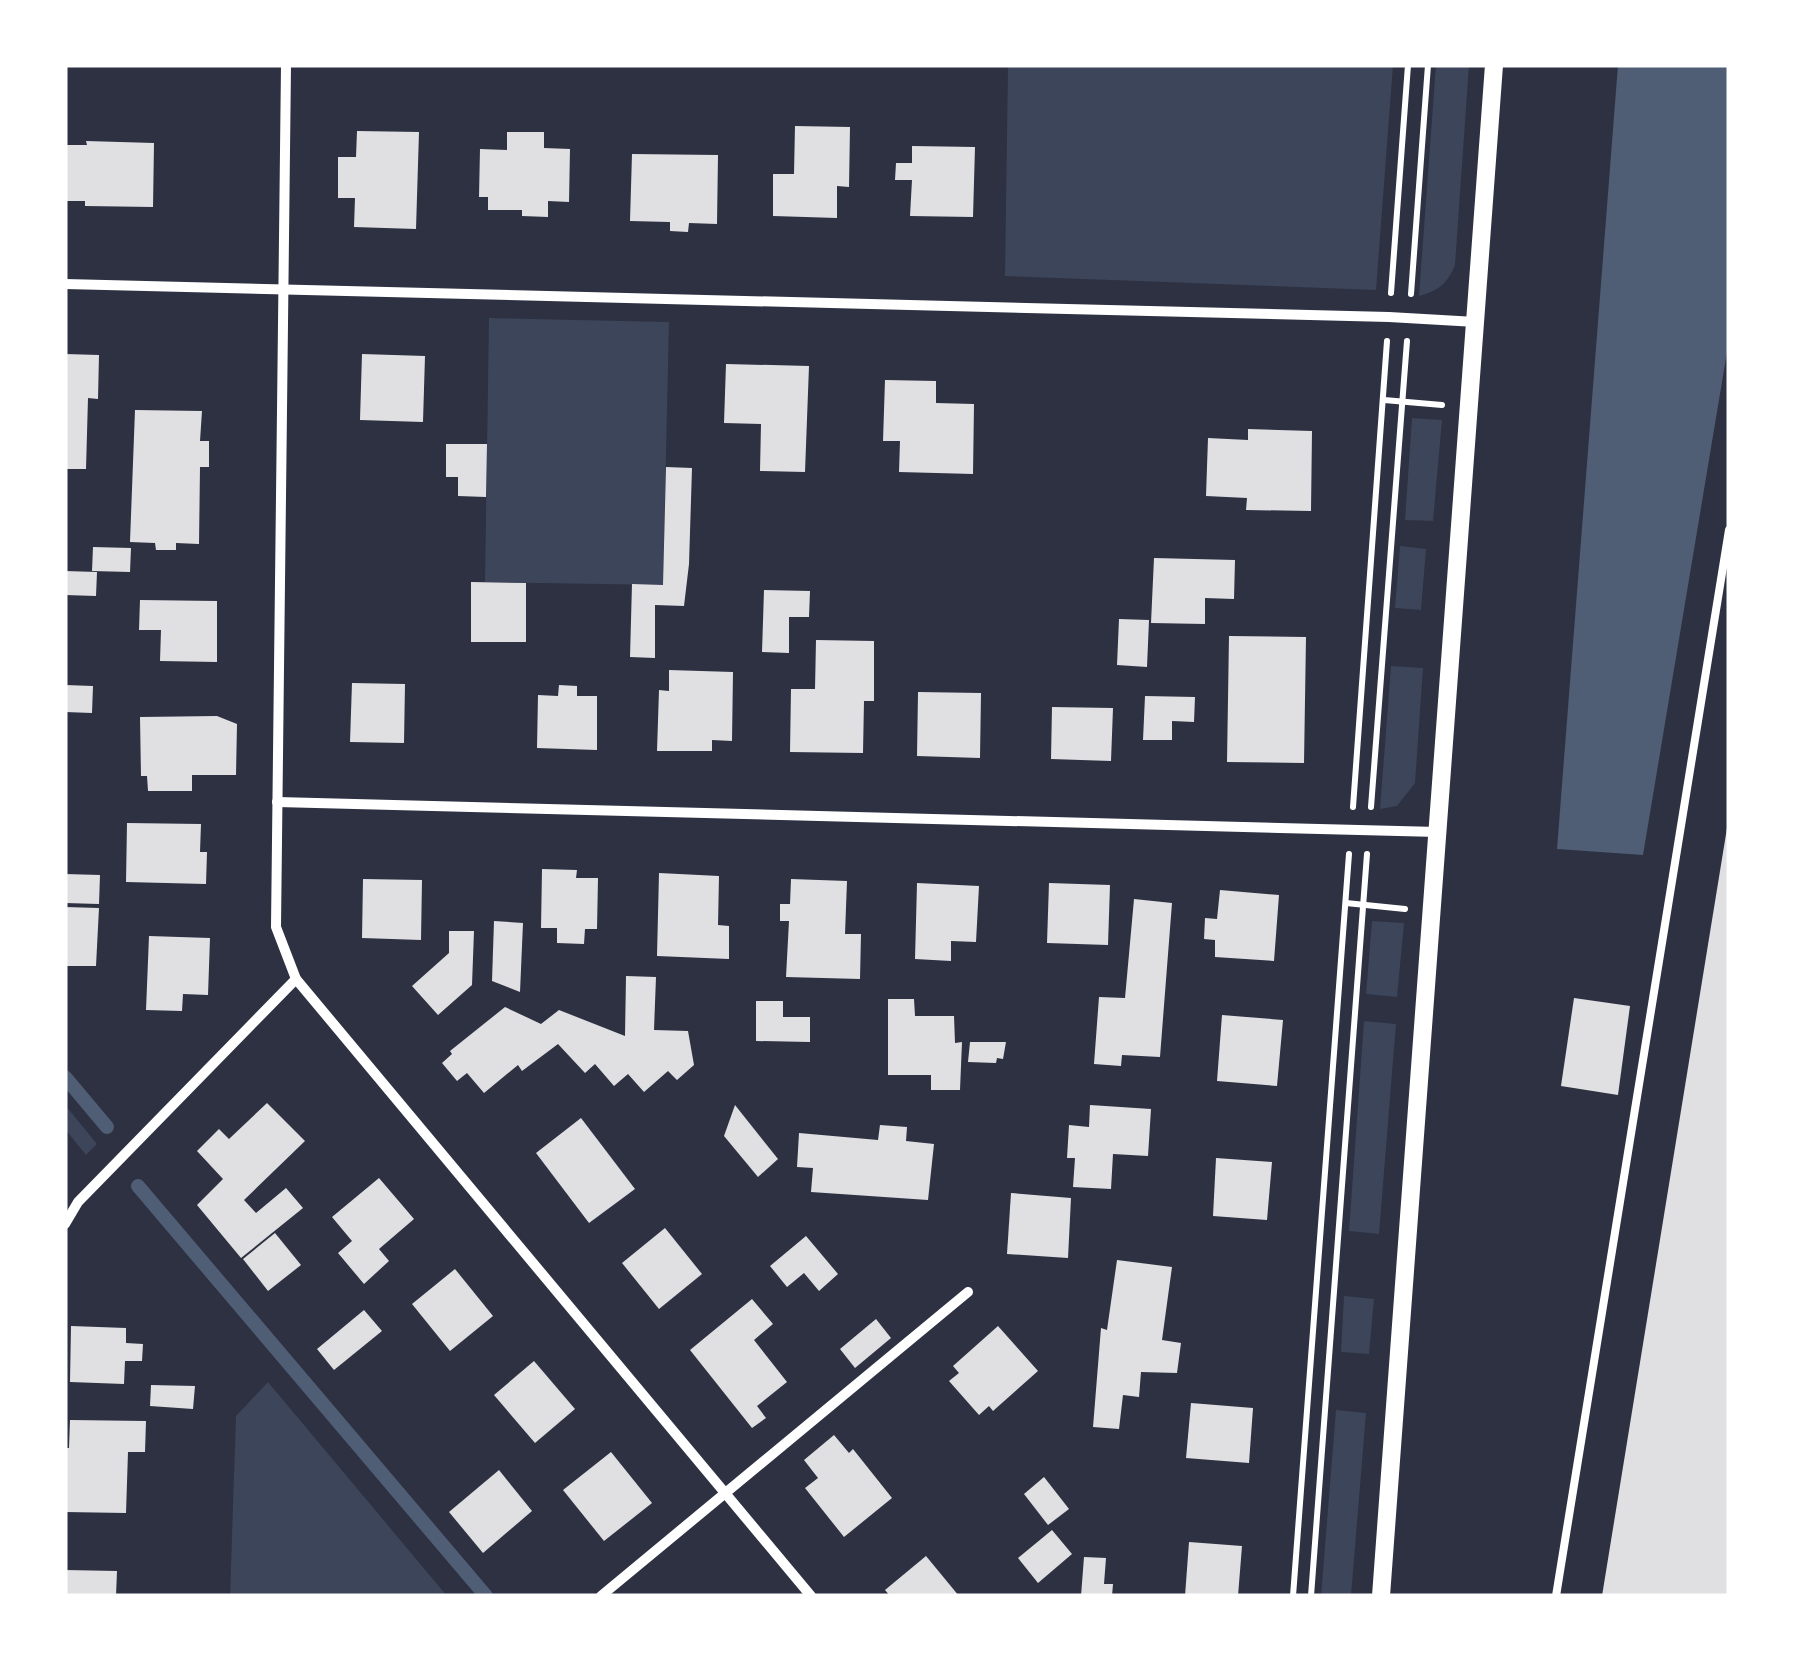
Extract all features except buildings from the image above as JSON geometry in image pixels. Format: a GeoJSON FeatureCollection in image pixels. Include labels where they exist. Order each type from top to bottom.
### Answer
{"type":"FeatureCollection","features":[{"type":"Feature","properties":{"kind":"street"},"geometry":{"type":"LineString","coordinates":[[286,65],[276,927],[296,978],[811,1596]]}},
{"type":"Feature","properties":{"kind":"street"},"geometry":{"type":"LineString","coordinates":[[1381,1596],[1494,65]]}},
{"type":"Feature","properties":{"kind":"street"},"geometry":{"type":"LineString","coordinates":[[65,284],[1389,316],[1476,322]]}},
{"type":"Feature","properties":{"kind":"street"},"geometry":{"type":"LineString","coordinates":[[277,802],[1438,832]]}},
{"type":"Feature","properties":{"kind":"street"},"geometry":{"type":"LineString","coordinates":[[65,1224],[78,1202],[296,978]]}},
{"type":"Feature","properties":{"kind":"street"},"geometry":{"type":"LineString","coordinates":[[600,1596],[968,1292]]}},
{"type":"Feature","properties":{"kind":"lane"},"geometry":{"type":"LineString","coordinates":[[1556,1596],[1729,530]]}},
{"type":"Feature","properties":{"kind":"shaded area"},"geometry":{"type":"Polygon","coordinates":[[[1008,65],[1393,65],[1376,290],[1005,276],[1008,65]]]}},
{"type":"Feature","properties":{"kind":"shaded area"},"geometry":{"type":"Polygon","coordinates":[[[1436,65],[1469,65],[1455,265],[1442,285],[1419,296],[1436,65]]]}},
{"type":"Feature","properties":{"kind":"shaded area"},"geometry":{"type":"Polygon","coordinates":[[[1618,65],[1729,65],[1729,340],[1643,855],[1557,849],[1618,65]]]}},
{"type":"Feature","properties":{"kind":"shaded area"},"geometry":{"type":"Polygon","coordinates":[[[489,318],[669,322],[663,585],[485,582],[489,318]]]}},
{"type":"Feature","properties":{"kind":"shaded area"},"geometry":{"type":"Polygon","coordinates":[[[1412,418],[1442,420],[1433,521],[1405,520],[1412,418]]]}},
{"type":"Feature","properties":{"kind":"shaded area"},"geometry":{"type":"Polygon","coordinates":[[[1400,546],[1426,549],[1421,610],[1395,608],[1400,546]]]}},
{"type":"Feature","properties":{"kind":"shaded area"},"geometry":{"type":"Polygon","coordinates":[[[1391,666],[1423,668],[1415,783],[1397,806],[1380,809],[1391,666]]]}},
{"type":"Feature","properties":{"kind":"shaded area"},"geometry":{"type":"Polygon","coordinates":[[[1372,921],[1404,923],[1397,997],[1366,994],[1372,921]]]}},
{"type":"Feature","properties":{"kind":"shaded area"},"geometry":{"type":"Polygon","coordinates":[[[1364,1021],[1396,1024],[1379,1234],[1349,1231],[1364,1021]]]}},
{"type":"Feature","properties":{"kind":"shaded area"},"geometry":{"type":"Polygon","coordinates":[[[65,1105],[97,1144],[86,1155],[65,1129],[65,1105]]]}},
{"type":"Feature","properties":{"kind":"shaded area"},"geometry":{"type":"Polygon","coordinates":[[[1344,1296],[1374,1299],[1369,1354],[1341,1352],[1344,1296]]]}},
{"type":"Feature","properties":{"kind":"shaded area"},"geometry":{"type":"Polygon","coordinates":[[[268,1382],[447,1596],[230,1596],[236,1416],[268,1382]]]}},
{"type":"Feature","properties":{"kind":"shaded area"},"geometry":{"type":"Polygon","coordinates":[[[1336,1410],[1366,1413],[1351,1596],[1321,1596],[1336,1410]]]}},
{"type":"Feature","properties":{"kind":"waterway"},"geometry":{"type":"LineString","coordinates":[[65,1077],[107,1127]]}},
{"type":"Feature","properties":{"kind":"waterway"},"geometry":{"type":"LineString","coordinates":[[138,1186],[486,1596]]}}]}
